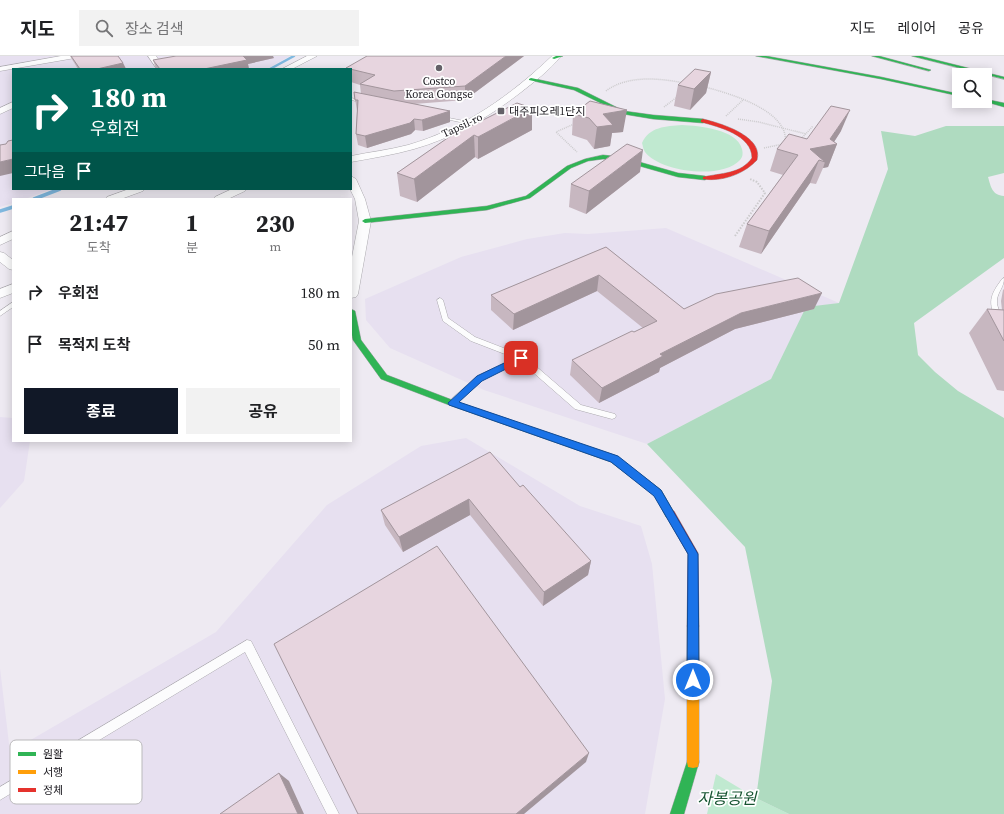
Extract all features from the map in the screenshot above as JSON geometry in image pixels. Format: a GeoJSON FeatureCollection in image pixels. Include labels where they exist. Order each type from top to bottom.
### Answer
{"type":"FeatureCollection","features":[{"type":"Feature","properties":{"kind":"main road"},"geometry":{"type":"LineString","coordinates":[[750,56],[881,78],[952,93]]}},
{"type":"Feature","properties":{"kind":"main road"},"geometry":{"type":"LineString","coordinates":[[874,56],[935,72]]}},
{"type":"Feature","properties":{"kind":"main road"},"geometry":{"type":"LineString","coordinates":[[914,56],[1004,78]]}},
{"type":"Feature","properties":{"kind":"main road"},"geometry":{"type":"LineString","coordinates":[[365,222],[487,208],[528,196],[569,167],[587,160],[603,157],[622,159],[678,175],[704,178],[726,176],[737,172],[747,168],[755,159],[754,149],[740,135],[722,126],[703,121],[649,118],[623,112],[604,105],[577,90],[531,79]]}},
{"type":"Feature","properties":{"kind":"main road"},"geometry":{"type":"LineString","coordinates":[[992,102],[1004,105]]}},
{"type":"Feature","properties":{"kind":"main road"},"geometry":{"type":"LineString","coordinates":[[352,317],[356,340],[384,377],[452,403],[614,459],[658,493],[693,554],[693,760],[677,814]]}},
{"type":"Feature","properties":{"kind":"street"},"geometry":{"type":"LineString","coordinates":[[0,69],[75,56]]}},
{"type":"Feature","properties":{"kind":"street"},"geometry":{"type":"LineString","coordinates":[[152,56],[160,68]]}},
{"type":"Feature","properties":{"kind":"street"},"geometry":{"type":"LineString","coordinates":[[288,68],[313,56]]}},
{"type":"Feature","properties":{"kind":"street","name":"Tapsil-ro"},"geometry":{"type":"LineString","coordinates":[[352,159],[411,147],[459,128],[492,110],[557,57]]}},
{"type":"Feature","properties":{"kind":"street"},"geometry":{"type":"LineString","coordinates":[[48,61],[51,68]]}},
{"type":"Feature","properties":{"kind":"street"},"geometry":{"type":"LineString","coordinates":[[0,111],[12,105]]}},
{"type":"Feature","properties":{"kind":"street"},"geometry":{"type":"LineString","coordinates":[[352,181],[360,199],[365,222],[352,289]]}},
{"type":"Feature","properties":{"kind":"street"},"geometry":{"type":"LineString","coordinates":[[115,198],[136,190]]}},
{"type":"Feature","properties":{"kind":"street"},"geometry":{"type":"LineString","coordinates":[[221,198],[239,190]]}},
{"type":"Feature","properties":{"kind":"street"},"geometry":{"type":"LineString","coordinates":[[0,241],[12,236]]}},
{"type":"Feature","properties":{"kind":"street"},"geometry":{"type":"LineString","coordinates":[[0,256],[12,265]]}},
{"type":"Feature","properties":{"kind":"street"},"geometry":{"type":"LineString","coordinates":[[0,294],[12,288]]}},
{"type":"Feature","properties":{"kind":"lane"},"geometry":{"type":"LineString","coordinates":[[352,99],[373,103]]}},
{"type":"Feature","properties":{"kind":"lane"},"geometry":{"type":"LineString","coordinates":[[432,115],[469,123]]}},
{"type":"Feature","properties":{"kind":"lane"},"geometry":{"type":"LineString","coordinates":[[1004,280],[996,290],[993,307],[1000,320],[1004,322]]}},
{"type":"Feature","properties":{"kind":"lane"},"geometry":{"type":"LineString","coordinates":[[440,300],[445,319],[473,339],[521,358],[578,407],[612,416]]}},
{"type":"Feature","properties":{"kind":"lane"},"geometry":{"type":"LineString","coordinates":[[0,314],[12,305]]}},
{"type":"Feature","properties":{"kind":"lane"},"geometry":{"type":"LineString","coordinates":[[452,403],[480,378],[521,358]]}},
{"type":"Feature","properties":{"kind":"lane"},"geometry":{"type":"LineString","coordinates":[[90,740],[248,645],[333,814]]}},
{"type":"Feature","properties":{"kind":"lane"},"geometry":{"type":"LineString","coordinates":[[0,794],[10,788]]}},
{"type":"Feature","properties":{"kind":"path"},"geometry":{"type":"LineString","coordinates":[[605,91],[619,83],[642,80],[676,81],[690,84]]}},
{"type":"Feature","properties":{"kind":"path"},"geometry":{"type":"LineString","coordinates":[[705,87],[754,104],[771,116],[783,128],[786,143]]}},
{"type":"Feature","properties":{"kind":"path"},"geometry":{"type":"LineString","coordinates":[[661,109],[681,94]]}},
{"type":"Feature","properties":{"kind":"path"},"geometry":{"type":"LineString","coordinates":[[743,100],[725,117],[759,122],[806,134]]}},
{"type":"Feature","properties":{"kind":"path"},"geometry":{"type":"LineString","coordinates":[[574,124],[556,132],[587,160]]}},
{"type":"Feature","properties":{"kind":"path"},"geometry":{"type":"LineString","coordinates":[[796,140],[802,139],[813,126]]}},
{"type":"Feature","properties":{"kind":"path"},"geometry":{"type":"LineString","coordinates":[[754,149],[791,142]]}},
{"type":"Feature","properties":{"kind":"path"},"geometry":{"type":"LineString","coordinates":[[735,236],[765,193],[757,182],[737,172]]}},
{"type":"Feature","properties":{"kind":"shaded area"},"geometry":{"type":"Polygon","coordinates":[[[0,56],[290,56],[269,68],[12,68],[12,190],[49,190],[28,198],[12,198],[12,203],[0,207],[0,56]]]}},
{"type":"Feature","properties":{"kind":"shaded area"},"geometry":{"type":"Polygon","coordinates":[[[666,228],[839,303],[806,308],[771,379],[647,444],[484,390],[390,348],[366,320],[365,299],[461,257],[527,239],[565,233],[588,234],[666,228]]]}},
{"type":"Feature","properties":{"kind":"shaded area"},"geometry":{"type":"Polygon","coordinates":[[[0,417],[12,418],[12,442],[30,442],[24,481],[0,508],[0,417]]]}},
{"type":"Feature","properties":{"kind":"shaded area"},"geometry":{"type":"Polygon","coordinates":[[[466,438],[580,506],[641,526],[652,564],[665,699],[645,814],[0,814],[0,668],[10,752],[10,804],[142,804],[142,740],[31,740],[216,632],[327,505],[421,446],[466,438]]]}},
{"type":"Feature","properties":{"kind":"green space"},"geometry":{"type":"Polygon","coordinates":[[[682,125],[698,126],[716,130],[733,137],[739,142],[742,149],[742,158],[731,166],[720,170],[706,172],[677,169],[653,159],[645,152],[642,143],[649,134],[659,128],[682,125]]]}},
{"type":"Feature","properties":{"kind":"green space"},"geometry":{"type":"Polygon","coordinates":[[[946,126],[1004,126],[1004,173],[988,177],[994,192],[1004,196],[1004,258],[914,323],[918,355],[935,372],[958,391],[1004,418],[1004,814],[789,814],[756,798],[772,681],[745,547],[647,444],[771,379],[806,307],[839,303],[888,169],[881,131],[915,136],[946,126]]]}},
{"type":"Feature","properties":{"kind":"green space","name":"자봉공원"},"geometry":{"type":"Polygon","coordinates":[[[716,774],[756,798],[789,814],[707,814],[716,774]]]}},
{"type":"Feature","properties":{"kind":"building"},"geometry":{"type":"Polygon","coordinates":[[[71,56],[118,56],[123,63],[101,68],[79,68],[71,56]]]}},
{"type":"Feature","properties":{"kind":"building"},"geometry":{"type":"Polygon","coordinates":[[[176,56],[243,56],[247,60],[209,68],[159,68],[153,60],[176,56]]]}},
{"type":"Feature","properties":{"kind":"building","name":"Costco Korea Gongse"},"geometry":{"type":"Polygon","coordinates":[[[367,56],[506,56],[465,86],[394,91],[360,84],[375,75],[352,69],[352,68],[346,68],[367,56]]]}},
{"type":"Feature","properties":{"kind":"building"},"geometry":{"type":"Polygon","coordinates":[[[695,69],[711,72],[694,89],[678,85],[695,69]]]}},
{"type":"Feature","properties":{"kind":"building"},"geometry":{"type":"Polygon","coordinates":[[[354,92],[450,111],[422,120],[414,119],[410,123],[365,136],[356,134],[358,100],[355,100],[354,92]]]}},
{"type":"Feature","properties":{"kind":"building"},"geometry":{"type":"Polygon","coordinates":[[[590,101],[627,110],[603,114],[613,125],[597,127],[589,118],[573,114],[590,101]]]}},
{"type":"Feature","properties":{"kind":"building"},"geometry":{"type":"Polygon","coordinates":[[[517,103],[532,108],[478,137],[474,135],[414,179],[397,173],[449,137],[517,103]]]}},
{"type":"Feature","properties":{"kind":"building"},"geometry":{"type":"Polygon","coordinates":[[[831,106],[850,110],[830,139],[837,144],[810,149],[825,162],[819,160],[769,231],[747,224],[798,155],[777,149],[789,134],[807,139],[831,106]]]}},
{"type":"Feature","properties":{"kind":"building"},"geometry":{"type":"Polygon","coordinates":[[[12,140],[12,159],[0,162],[0,145],[6,144],[8,141],[12,140]]]}},
{"type":"Feature","properties":{"kind":"building"},"geometry":{"type":"Polygon","coordinates":[[[627,144],[643,150],[589,191],[571,184],[627,144]]]}},
{"type":"Feature","properties":{"kind":"building"},"geometry":{"type":"Polygon","coordinates":[[[606,247],[684,309],[716,294],[798,278],[822,293],[741,313],[660,354],[663,356],[602,388],[572,360],[632,331],[634,332],[657,321],[599,275],[514,314],[491,295],[606,247]]]}},
{"type":"Feature","properties":{"kind":"building"},"geometry":{"type":"Polygon","coordinates":[[[987,309],[1004,310],[1004,341],[987,309]]]}},
{"type":"Feature","properties":{"kind":"building"},"geometry":{"type":"Polygon","coordinates":[[[490,452],[520,487],[523,485],[591,561],[544,592],[469,499],[399,537],[381,510],[490,452]]]}},
{"type":"Feature","properties":{"kind":"building"},"geometry":{"type":"Polygon","coordinates":[[[437,546],[589,753],[516,814],[358,814],[274,644],[437,546]]]}},
{"type":"Feature","properties":{"kind":"building"},"geometry":{"type":"Polygon","coordinates":[[[279,773],[298,814],[220,814],[279,773]]]}},
{"type":"Feature","properties":{"kind":"waterway"},"geometry":{"type":"LineString","coordinates":[[272,68],[294,56]]}},
{"type":"Feature","properties":{"kind":"waterway"},"geometry":{"type":"LineString","coordinates":[[37,198],[57,190]]}},
{"type":"Feature","properties":{"kind":"waterway"},"geometry":{"type":"LineString","coordinates":[[0,211],[12,207]]}},
{"type":"Feature","properties":{"kind":"traffic: fast"},"geometry":{"type":"LineString","coordinates":[[554,58],[561,56]]}},
{"type":"Feature","properties":{"kind":"traffic: fast"},"geometry":{"type":"LineString","coordinates":[[758,56],[881,78],[952,93]]}},
{"type":"Feature","properties":{"kind":"traffic: fast"},"geometry":{"type":"LineString","coordinates":[[874,56],[929,70]]}},
{"type":"Feature","properties":{"kind":"traffic: fast"},"geometry":{"type":"LineString","coordinates":[[914,56],[1004,78]]}},
{"type":"Feature","properties":{"kind":"traffic: fast"},"geometry":{"type":"LineString","coordinates":[[531,79],[576,89],[623,112],[653,117],[703,121]]}},
{"type":"Feature","properties":{"kind":"traffic: fast"},"geometry":{"type":"LineString","coordinates":[[992,102],[1004,105]]}},
{"type":"Feature","properties":{"kind":"traffic: fast"},"geometry":{"type":"LineString","coordinates":[[365,221],[487,208],[528,197],[569,167],[587,160],[603,157],[622,159],[678,175],[705,178]]}},
{"type":"Feature","properties":{"kind":"traffic: fast"},"geometry":{"type":"LineString","coordinates":[[352,316],[357,340],[384,377],[452,403],[614,459],[658,493],[670,514]]}},
{"type":"Feature","properties":{"kind":"traffic: fast"},"geometry":{"type":"LineString","coordinates":[[677,814],[693,762]]}},
{"type":"Feature","properties":{"kind":"traffic: slow"},"geometry":{"type":"LineString","coordinates":[[693,626],[693,762]]}},
{"type":"Feature","properties":{"kind":"traffic: jam"},"geometry":{"type":"LineString","coordinates":[[703,121],[724,127],[746,139],[751,144],[755,155],[755,159],[738,172],[705,178]]}},
{"type":"Feature","properties":{"kind":"traffic: jam"},"geometry":{"type":"LineString","coordinates":[[670,514],[693,553],[693,626]]}},
{"type":"Feature","properties":{"kind":"place","name":"Costco Korea Gongse"},"geometry":{"type":"Point","coordinates":[439,68]}},
{"type":"Feature","properties":{"kind":"place","name":"대주피오레1단지"},"geometry":{"type":"Point","coordinates":[501,111]}},
{"type":"Feature","properties":{"kind":"route"},"geometry":{"type":"LineString","coordinates":[[521,358],[480,378],[452,403],[614,459],[658,493],[693,554],[693,680]]}}]}
